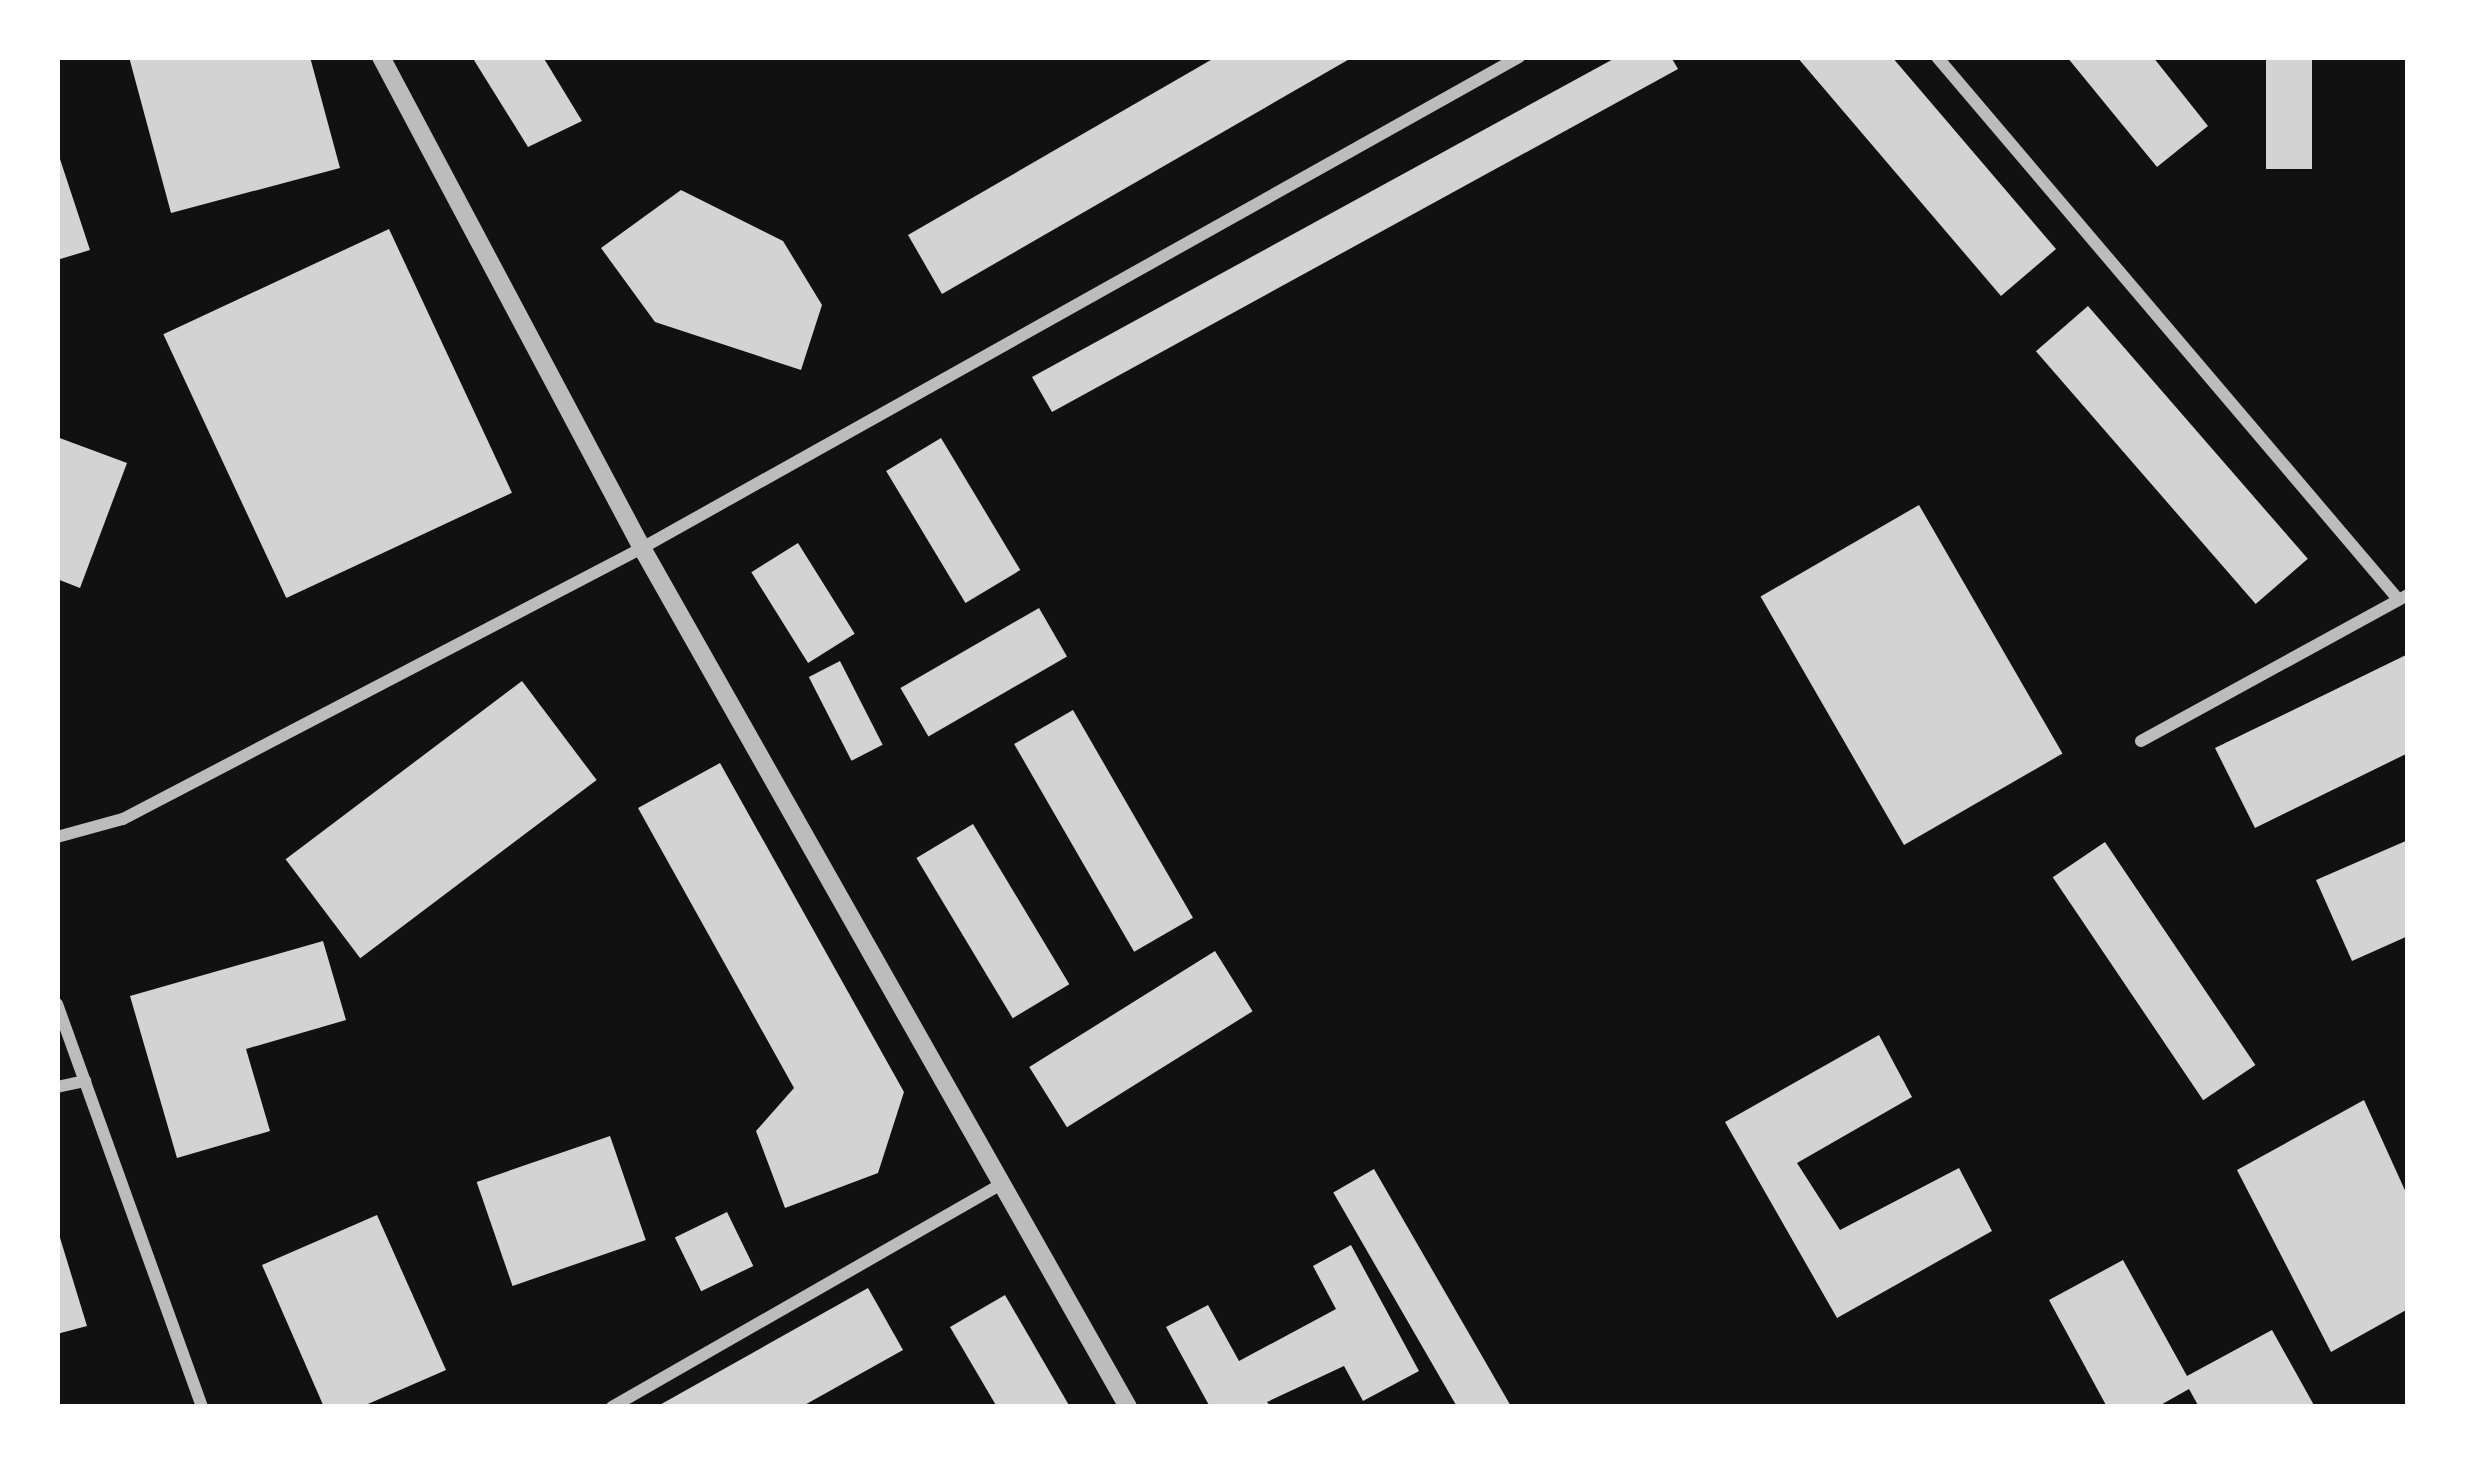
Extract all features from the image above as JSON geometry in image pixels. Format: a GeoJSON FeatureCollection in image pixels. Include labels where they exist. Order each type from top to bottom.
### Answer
{"type":"FeatureCollection","features":[{"type":"Feature","properties":{"kind":"street"},"geometry":{"type":"LineString","coordinates":[[381,57],[642,548],[1128,1407]]}},
{"type":"Feature","properties":{"kind":"street"},"geometry":{"type":"LineString","coordinates":[[57,837],[123,819],[642,548],[1519,57]]}},
{"type":"Feature","properties":{"kind":"street"},"geometry":{"type":"LineString","coordinates":[[1937,57],[2403,597],[2141,741]]}},
{"type":"Feature","properties":{"kind":"street"},"geometry":{"type":"LineString","coordinates":[[57,1004],[202,1407]]}},
{"type":"Feature","properties":{"kind":"street"},"geometry":{"type":"LineString","coordinates":[[57,1088],[85,1081]]}},
{"type":"Feature","properties":{"kind":"street"},"geometry":{"type":"LineString","coordinates":[[612,1407],[1002,1184]]}},
{"type":"Feature","properties":{"kind":"building"},"geometry":{"type":"Polygon","coordinates":[[[129,57],[310,57],[340,168],[171,213],[129,57]]]}},
{"type":"Feature","properties":{"kind":"building"},"geometry":{"type":"Polygon","coordinates":[[[472,57],[543,57],[582,121],[528,147],[472,57]]]}},
{"type":"Feature","properties":{"kind":"building"},"geometry":{"type":"Polygon","coordinates":[[[1216,57],[1353,57],[942,294],[908,235],[1216,57]]]}},
{"type":"Feature","properties":{"kind":"building"},"geometry":{"type":"Polygon","coordinates":[[[1617,57],[1671,57],[1678,69],[1052,412],[1032,377],[1617,57]]]}},
{"type":"Feature","properties":{"kind":"building"},"geometry":{"type":"Polygon","coordinates":[[[1797,57],[1892,57],[2056,249],[2001,296],[1797,57]]]}},
{"type":"Feature","properties":{"kind":"building"},"geometry":{"type":"Polygon","coordinates":[[[2067,57],[2153,57],[2208,126],[2157,167],[2067,57]]]}},
{"type":"Feature","properties":{"kind":"building"},"geometry":{"type":"Polygon","coordinates":[[[2266,57],[2312,57],[2312,169],[2266,169],[2266,57]]]}},
{"type":"Feature","properties":{"kind":"building"},"geometry":{"type":"Polygon","coordinates":[[[57,150],[90,250],[57,260],[57,150]]]}},
{"type":"Feature","properties":{"kind":"building"},"geometry":{"type":"Polygon","coordinates":[[[681,190],[783,241],[822,305],[801,370],[655,322],[601,248],[681,190]]]}},
{"type":"Feature","properties":{"kind":"building"},"geometry":{"type":"Polygon","coordinates":[[[389,229],[512,493],[286,598],[163,334],[389,229]]]}},
{"type":"Feature","properties":{"kind":"building"},"geometry":{"type":"Polygon","coordinates":[[[2088,306],[2308,559],[2256,604],[2036,351],[2088,306]]]}},
{"type":"Feature","properties":{"kind":"building"},"geometry":{"type":"Polygon","coordinates":[[[57,437],[127,463],[80,588],[57,579],[57,437]]]}},
{"type":"Feature","properties":{"kind":"building"},"geometry":{"type":"Polygon","coordinates":[[[941,438],[1020,570],[965,603],[886,471],[941,438]]]}},
{"type":"Feature","properties":{"kind":"building"},"geometry":{"type":"Polygon","coordinates":[[[1919,505],[2062,754],[1904,845],[1761,596],[1919,505]]]}},
{"type":"Feature","properties":{"kind":"building"},"geometry":{"type":"Polygon","coordinates":[[[798,543],[855,634],[808,663],[751,572],[798,543]]]}},
{"type":"Feature","properties":{"kind":"building"},"geometry":{"type":"Polygon","coordinates":[[[1039,608],[1067,656],[928,736],[900,688],[1039,608]]]}},
{"type":"Feature","properties":{"kind":"building"},"geometry":{"type":"Polygon","coordinates":[[[2408,654],[2408,753],[2255,828],[2215,748],[2408,654]]]}},
{"type":"Feature","properties":{"kind":"building"},"geometry":{"type":"Polygon","coordinates":[[[840,661],[883,745],[851,761],[809,677],[840,661]]]}},
{"type":"Feature","properties":{"kind":"building"},"geometry":{"type":"Polygon","coordinates":[[[522,681],[597,780],[360,958],[286,859],[522,681]]]}},
{"type":"Feature","properties":{"kind":"building"},"geometry":{"type":"Polygon","coordinates":[[[1073,710],[1193,918],[1134,952],[1014,744],[1073,710]]]}},
{"type":"Feature","properties":{"kind":"building"},"geometry":{"type":"Polygon","coordinates":[[[720,763],[904,1092],[878,1173],[785,1208],[756,1131],[794,1088],[638,808],[720,763]]]}},
{"type":"Feature","properties":{"kind":"building"},"geometry":{"type":"Polygon","coordinates":[[[973,824],[1069,984],[1013,1018],[916,858],[973,824]]]}},
{"type":"Feature","properties":{"kind":"building"},"geometry":{"type":"Polygon","coordinates":[[[2408,840],[2408,936],[2352,961],[2316,880],[2408,840]]]}},
{"type":"Feature","properties":{"kind":"building"},"geometry":{"type":"Polygon","coordinates":[[[2105,842],[2255,1065],[2203,1100],[2053,877],[2105,842]]]}},
{"type":"Feature","properties":{"kind":"building"},"geometry":{"type":"Polygon","coordinates":[[[323,941],[346,1020],[246,1049],[270,1131],[177,1158],[130,996],[323,941]]]}},
{"type":"Feature","properties":{"kind":"building"},"geometry":{"type":"Polygon","coordinates":[[[1215,951],[1253,1011],[1067,1127],[1029,1067],[1215,951]]]}},
{"type":"Feature","properties":{"kind":"building"},"geometry":{"type":"Polygon","coordinates":[[[1879,1035],[1912,1097],[1797,1163],[1840,1230],[1959,1168],[1992,1231],[1837,1318],[1725,1122],[1879,1035]]]}},
{"type":"Feature","properties":{"kind":"building"},"geometry":{"type":"Polygon","coordinates":[[[2364,1100],[2408,1197],[2408,1309],[2331,1352],[2237,1170],[2364,1100]]]}},
{"type":"Feature","properties":{"kind":"building"},"geometry":{"type":"Polygon","coordinates":[[[610,1136],[646,1240],[512,1286],[477,1182],[610,1136]]]}},
{"type":"Feature","properties":{"kind":"building"},"geometry":{"type":"Polygon","coordinates":[[[1374,1169],[1511,1407],[1457,1407],[1333,1192],[1374,1169]]]}},
{"type":"Feature","properties":{"kind":"building"},"geometry":{"type":"Polygon","coordinates":[[[727,1212],[753,1266],[701,1291],[675,1237],[727,1212]]]}},
{"type":"Feature","properties":{"kind":"building"},"geometry":{"type":"Polygon","coordinates":[[[377,1215],[446,1370],[361,1407],[324,1407],[262,1265],[377,1215]]]}},
{"type":"Feature","properties":{"kind":"building"},"geometry":{"type":"Polygon","coordinates":[[[57,1228],[87,1326],[57,1334],[57,1228]]]}},
{"type":"Feature","properties":{"kind":"building"},"geometry":{"type":"Polygon","coordinates":[[[1351,1245],[1419,1371],[1363,1401],[1344,1366],[1267,1402],[1271,1407],[1210,1407],[1166,1327],[1208,1305],[1239,1361],[1336,1309],[1313,1266],[1351,1245]]]}},
{"type":"Feature","properties":{"kind":"building"},"geometry":{"type":"Polygon","coordinates":[[[2123,1260],[2187,1376],[2272,1330],[2315,1407],[2199,1407],[2189,1389],[2157,1407],[2107,1407],[2049,1300],[2123,1260]]]}},
{"type":"Feature","properties":{"kind":"building"},"geometry":{"type":"Polygon","coordinates":[[[868,1288],[903,1350],[801,1407],[656,1407],[868,1288]]]}},
{"type":"Feature","properties":{"kind":"building"},"geometry":{"type":"Polygon","coordinates":[[[1005,1295],[1070,1407],[997,1407],[950,1327],[1005,1295]]]}}]}
